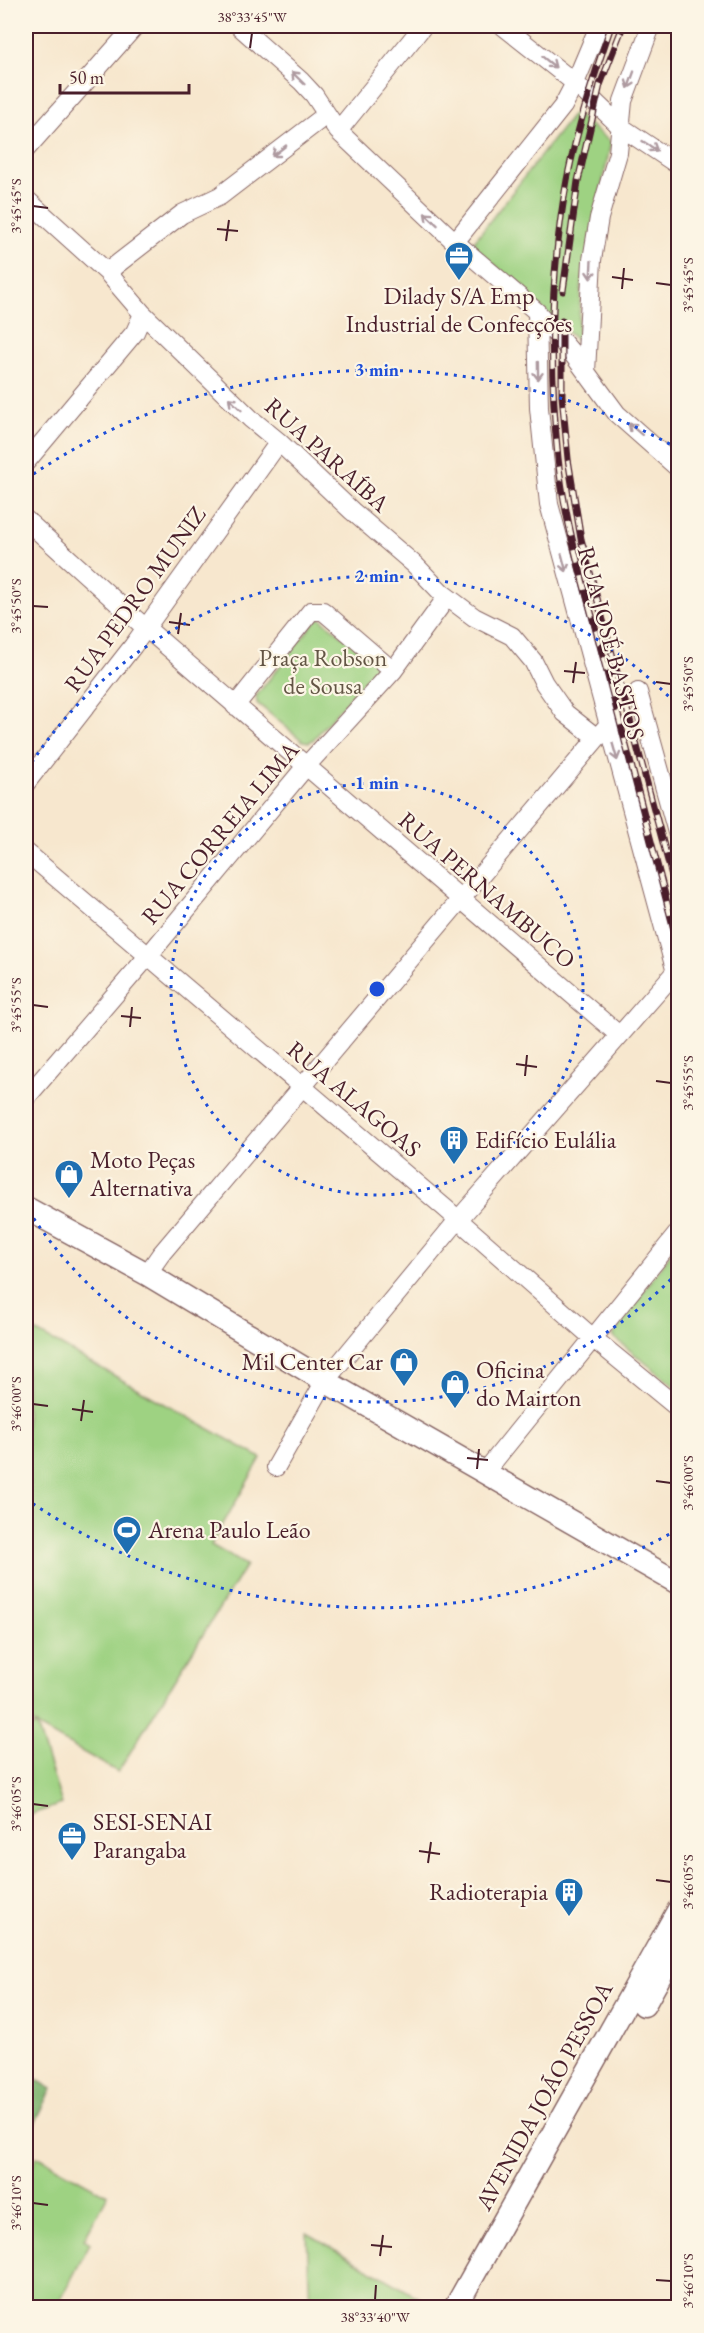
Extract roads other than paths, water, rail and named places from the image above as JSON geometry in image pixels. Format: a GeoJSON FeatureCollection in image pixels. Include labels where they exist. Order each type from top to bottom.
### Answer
{"type":"FeatureCollection","features":[{"type":"Feature","properties":{"kind":"main road"},"geometry":{"type":"LineString","coordinates":[[26,1208],[147,1274],[325,1381],[678,1583]]}},
{"type":"Feature","properties":{"kind":"main road","name":"AVENIDA JOÃO PESSOA"},"geometry":{"type":"LineString","coordinates":[[455,2307],[678,1911]]}},
{"type":"Feature","properties":{"kind":"main road","name":"AVENIDA JOÃO PESSOA"},"geometry":{"type":"LineString","coordinates":[[473,2307],[678,1944]]}},
{"type":"Feature","properties":{"kind":"street"},"geometry":{"type":"LineString","coordinates":[[26,148],[135,26]]}},
{"type":"Feature","properties":{"kind":"street"},"geometry":{"type":"LineString","coordinates":[[338,131],[423,26]]}},
{"type":"Feature","properties":{"kind":"street"},"geometry":{"type":"LineString","coordinates":[[503,26],[575,83],[621,127],[678,165]]}},
{"type":"Feature","properties":{"kind":"street"},"geometry":{"type":"LineString","coordinates":[[455,242],[563,106],[599,26]]}},
{"type":"Feature","properties":{"kind":"street"},"geometry":{"type":"LineString","coordinates":[[586,372],[592,261],[599,218],[618,153],[623,101],[651,26]]}},
{"type":"Feature","properties":{"kind":"street"},"geometry":{"type":"LineString","coordinates":[[244,27],[302,81],[338,131],[455,242],[537,312],[617,414],[678,468]]}},
{"type":"Feature","properties":{"kind":"street"},"geometry":{"type":"LineString","coordinates":[[107,272],[182,214],[220,196],[326,115]]}},
{"type":"Feature","properties":{"kind":"street","name":"RUA PARAÍBA"},"geometry":{"type":"LineString","coordinates":[[26,200],[107,272],[143,314],[251,419],[447,597],[474,617],[512,636],[533,661],[544,683],[565,713],[602,732]]}},
{"type":"Feature","properties":{"kind":"street","name":"RUA JOSÉ BASTOS"},"geometry":{"type":"LineString","coordinates":[[537,312],[539,408],[549,504],[602,732],[677,975]]}},
{"type":"Feature","properties":{"kind":"street"},"geometry":{"type":"LineString","coordinates":[[26,462],[135,332],[143,314]]}},
{"type":"Feature","properties":{"kind":"street","name":"RUA PEDRO MUNIZ"},"geometry":{"type":"LineString","coordinates":[[26,783],[146,628],[279,442]]}},
{"type":"Feature","properties":{"kind":"street","name":"RUA PERNAMBUCO"},"geometry":{"type":"LineString","coordinates":[[26,520],[235,706],[307,765],[460,900],[619,1035]]}},
{"type":"Feature","properties":{"kind":"street","name":"RUA CORREIA LIMA"},"geometry":{"type":"LineString","coordinates":[[26,1098],[307,765],[393,670],[447,597]]}},
{"type":"Feature","properties":{"kind":"street"},"geometry":{"type":"LineString","coordinates":[[235,706],[311,611],[323,611],[393,670]]}},
{"type":"Feature","properties":{"kind":"street","name":"RUA JOSÉ BASTOS"},"geometry":{"type":"LineString","coordinates":[[638,692],[678,836]]}},
{"type":"Feature","properties":{"kind":"street"},"geometry":{"type":"LineString","coordinates":[[147,1274],[161,1254],[602,732]]}},
{"type":"Feature","properties":{"kind":"street","name":"RUA ALAGOAS"},"geometry":{"type":"LineString","coordinates":[[26,852],[303,1087],[594,1339],[678,1408]]}},
{"type":"Feature","properties":{"kind":"street"},"geometry":{"type":"LineString","coordinates":[[276,1467],[325,1381],[458,1220],[619,1035],[677,975]]}},
{"type":"Feature","properties":{"kind":"street"},"geometry":{"type":"LineString","coordinates":[[485,1472],[678,1233]]}},
{"type":"Feature","properties":{"kind":"railway"},"geometry":{"type":"LineString","coordinates":[[611,26],[576,141],[561,215],[554,284],[552,354],[555,423],[561,483],[571,533],[678,945]]}},
{"type":"Feature","properties":{"kind":"railway"},"geometry":{"type":"LineString","coordinates":[[563,291],[578,181],[600,85],[623,26]]}},
{"type":"Feature","properties":{"kind":"railway"},"geometry":{"type":"LineString","coordinates":[[562,321],[562,396],[568,459],[581,539],[678,898]]}},
{"type":"Feature","properties":{"kind":"place","name":"Dilady S/A Emp Industrial de Confecções"},"geometry":{"type":"Point","coordinates":[459,282]}},
{"type":"Feature","properties":{"kind":"place","name":"Edifício Eulália"},"geometry":{"type":"Point","coordinates":[454,1166]}},
{"type":"Feature","properties":{"kind":"place","name":"Moto Peças Alternativa"},"geometry":{"type":"Point","coordinates":[69,1200]}},
{"type":"Feature","properties":{"kind":"place","name":"Mil Center Car"},"geometry":{"type":"Point","coordinates":[404,1388]}},
{"type":"Feature","properties":{"kind":"place","name":"Oficina do Mairton"},"geometry":{"type":"Point","coordinates":[455,1410]}},
{"type":"Feature","properties":{"kind":"place","name":"Arena Paulo Leão"},"geometry":{"type":"Point","coordinates":[127,1556]}},
{"type":"Feature","properties":{"kind":"place","name":"SESI-SENAI Parangaba"},"geometry":{"type":"Point","coordinates":[72,1862]}},
{"type":"Feature","properties":{"kind":"place","name":"Radioterapia"},"geometry":{"type":"Point","coordinates":[569,1918]}},
{"type":"Feature","properties":{"kind":"park label","name":"Praça Robson de Sousa"},"geometry":{"type":"Point","coordinates":[323,672]}}]}
